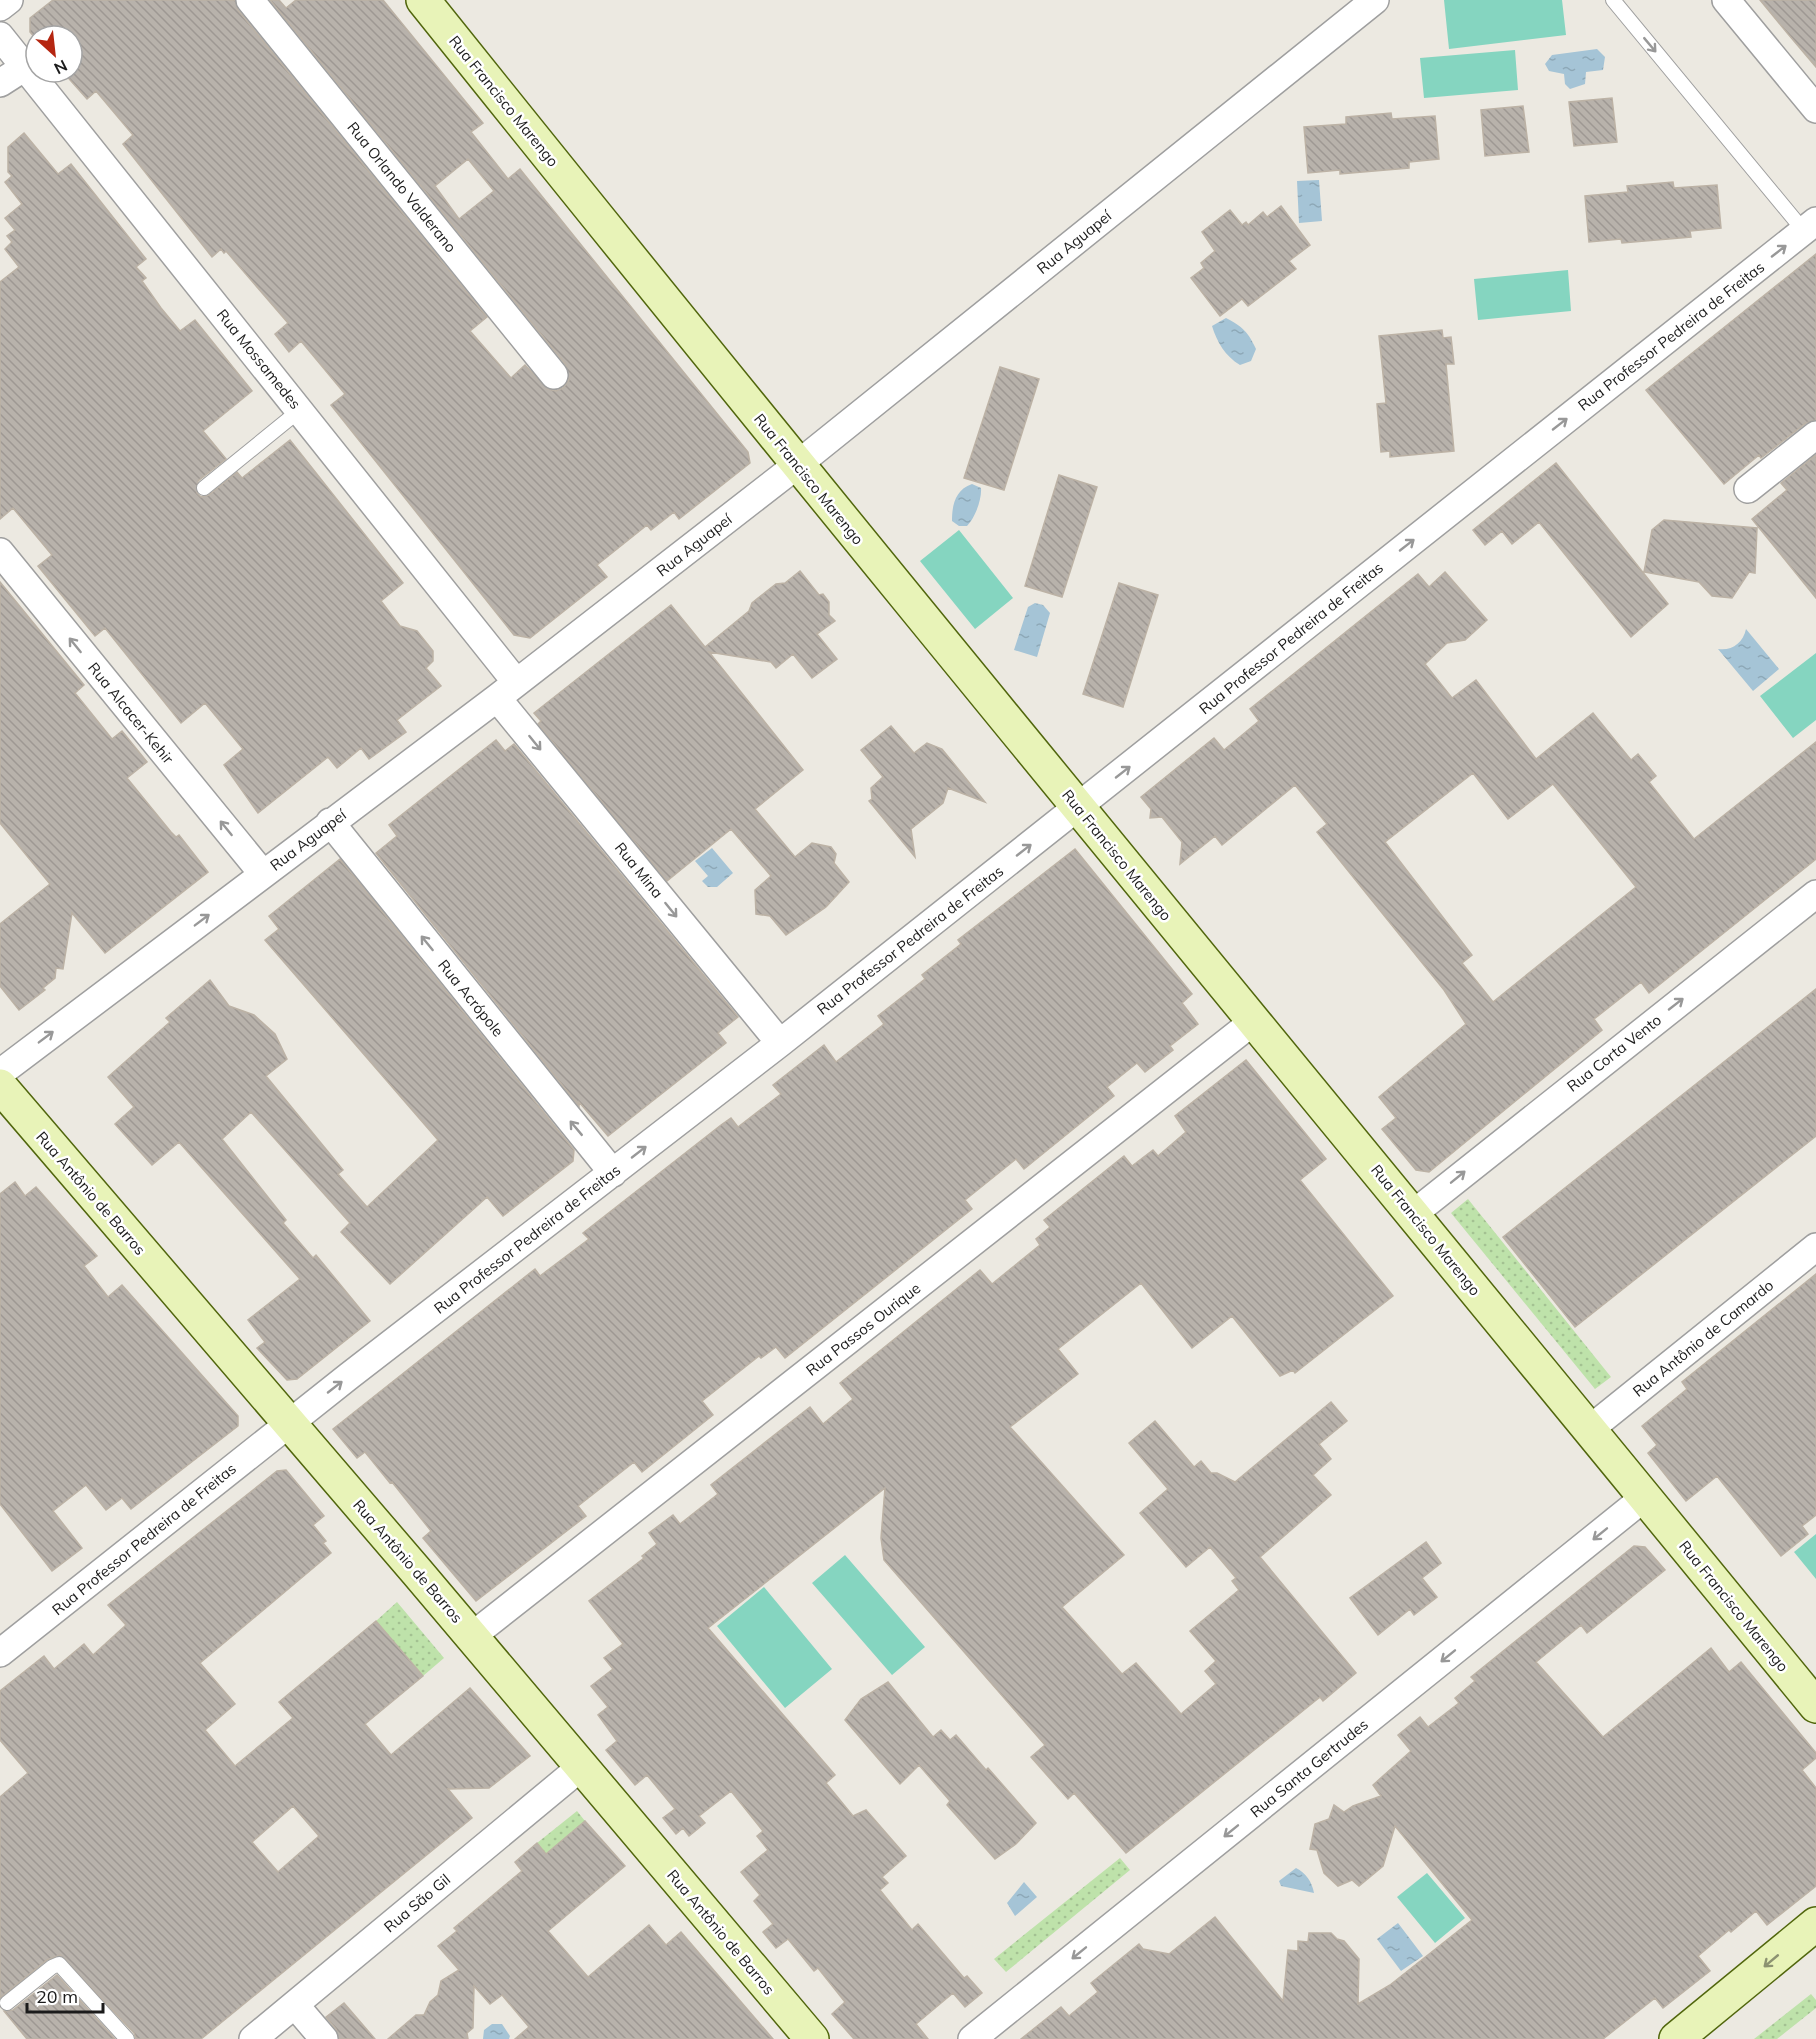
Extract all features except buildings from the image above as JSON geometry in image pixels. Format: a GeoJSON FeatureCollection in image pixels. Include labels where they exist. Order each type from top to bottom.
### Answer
{"type":"FeatureCollection","features":[{"type":"Feature","properties":{"kind":"street"},"geometry":{"type":"LineString","coordinates":[[0,8],[9,0]]}},
{"type":"Feature","properties":{"kind":"street","name":"Rua Orlando Valderano"},"geometry":{"type":"LineString","coordinates":[[250,0],[554,375]]}},
{"type":"Feature","properties":{"kind":"street","name":"Rua Francisco Marengo"},"geometry":{"type":"LineString","coordinates":[[423,0],[797,465],[1077,808],[1816,1706]]}},
{"type":"Feature","properties":{"kind":"street","name":"Rua Aguapeí"},"geometry":{"type":"LineString","coordinates":[[0,1073],[507,690],[797,465],[1375,0]]}},
{"type":"Feature","properties":{"kind":"street"},"geometry":{"type":"LineString","coordinates":[[1726,0],[1816,109]]}},
{"type":"Feature","properties":{"kind":"street","name":"Rua Mossamedes"},"geometry":{"type":"LineString","coordinates":[[0,36],[24,66]]}},
{"type":"Feature","properties":{"kind":"street"},"geometry":{"type":"LineString","coordinates":[[0,83],[24,68]]}},
{"type":"Feature","properties":{"kind":"street","name":"Rua Mossamedes"},"geometry":{"type":"LineString","coordinates":[[39,84],[300,410],[507,690]]}},
{"type":"Feature","properties":{"kind":"street","name":"Rua Professor Pedreira de Freitas"},"geometry":{"type":"LineString","coordinates":[[0,1653],[290,1423],[780,1043],[1810,226]]}},
{"type":"Feature","properties":{"kind":"street"},"geometry":{"type":"LineString","coordinates":[[1748,489],[1816,435]]}},
{"type":"Feature","properties":{"kind":"street","name":"Rua Alcacer-Kehir"},"geometry":{"type":"LineString","coordinates":[[0,552],[263,874]]}},
{"type":"Feature","properties":{"kind":"street","name":"Rua Mina"},"geometry":{"type":"LineString","coordinates":[[507,690],[780,1043]]}},
{"type":"Feature","properties":{"kind":"street","name":"Rua Acrópole"},"geometry":{"type":"LineString","coordinates":[[330,822],[613,1173]]}},
{"type":"Feature","properties":{"kind":"street","name":"Rua Corta Vento"},"geometry":{"type":"LineString","coordinates":[[1413,1214],[1816,894]]}},
{"type":"Feature","properties":{"kind":"street","name":"Rua Passos Ourique"},"geometry":{"type":"LineString","coordinates":[[472,1636],[1254,1021]]}},
{"type":"Feature","properties":{"kind":"street","name":"Rua Antônio de Barros"},"geometry":{"type":"LineString","coordinates":[[0,1086],[472,1636],[812,2039]]}},
{"type":"Feature","properties":{"kind":"street","name":"Rua Antônio de Camardo"},"geometry":{"type":"LineString","coordinates":[[1590,1429],[1816,1247]]}},
{"type":"Feature","properties":{"kind":"street","name":"Rua Santa Gertrudes"},"geometry":{"type":"LineString","coordinates":[[972,2039],[1646,1497]]}},
{"type":"Feature","properties":{"kind":"street","name":"Rua São Gil"},"geometry":{"type":"LineString","coordinates":[[254,2039],[581,1767]]}},
{"type":"Feature","properties":{"kind":"street"},"geometry":{"type":"LineString","coordinates":[[1676,2039],[1816,1924]]}},
{"type":"Feature","properties":{"kind":"street"},"geometry":{"type":"LineString","coordinates":[[295,2005],[324,2039]]}},
{"type":"Feature","properties":{"kind":"lane"},"geometry":{"type":"LineString","coordinates":[[1613,0],[1810,226]]}},
{"type":"Feature","properties":{"kind":"lane"},"geometry":{"type":"LineString","coordinates":[[204,488],[300,410]]}},
{"type":"Feature","properties":{"kind":"lane"},"geometry":{"type":"LineString","coordinates":[[7,2003],[52,1967],[59,1964],[127,2039]]}},
{"type":"Feature","properties":{"kind":"green space"},"geometry":{"type":"Polygon","coordinates":[[[1444,0],[1562,0],[1566,35],[1449,49],[1444,0]]]}},
{"type":"Feature","properties":{"kind":"green space"},"geometry":{"type":"Polygon","coordinates":[[[1515,50],[1518,90],[1424,98],[1420,58],[1515,50]]]}},
{"type":"Feature","properties":{"kind":"green space"},"geometry":{"type":"Polygon","coordinates":[[[1568,270],[1571,311],[1478,320],[1474,279],[1568,270]]]}},
{"type":"Feature","properties":{"kind":"green space"},"geometry":{"type":"Polygon","coordinates":[[[959,530],[1013,598],[975,629],[920,561],[959,530]]]}},
{"type":"Feature","properties":{"kind":"green space"},"geometry":{"type":"Polygon","coordinates":[[[1816,653],[1816,720],[1793,738],[1760,696],[1816,653]]]}},
{"type":"Feature","properties":{"kind":"green space"},"geometry":{"type":"Polygon","coordinates":[[[1468,1199],[1611,1377],[1595,1389],[1451,1213],[1468,1199]]]}},
{"type":"Feature","properties":{"kind":"green space"},"geometry":{"type":"Polygon","coordinates":[[[1816,1534],[1816,1579],[1794,1552],[1816,1534]]]}},
{"type":"Feature","properties":{"kind":"green space"},"geometry":{"type":"Polygon","coordinates":[[[845,1555],[925,1647],[892,1675],[812,1583],[845,1555]]]}},
{"type":"Feature","properties":{"kind":"green space"},"geometry":{"type":"Polygon","coordinates":[[[764,1587],[832,1669],[785,1708],[717,1626],[764,1587]]]}},
{"type":"Feature","properties":{"kind":"green space"},"geometry":{"type":"Polygon","coordinates":[[[397,1602],[444,1658],[423,1676],[376,1621],[397,1602]]]}},
{"type":"Feature","properties":{"kind":"green space"},"geometry":{"type":"Polygon","coordinates":[[[577,1811],[585,1821],[546,1854],[537,1843],[577,1811]]]}},
{"type":"Feature","properties":{"kind":"green space"},"geometry":{"type":"Polygon","coordinates":[[[1120,1858],[1130,1870],[1006,1972],[994,1959],[1120,1858]]]}},
{"type":"Feature","properties":{"kind":"green space"},"geometry":{"type":"Polygon","coordinates":[[[1427,1873],[1465,1918],[1435,1943],[1397,1897],[1427,1873]]]}},
{"type":"Feature","properties":{"kind":"green space"},"geometry":{"type":"Polygon","coordinates":[[[1811,1994],[1816,2000],[1816,2008],[1777,2039],[1754,2039],[1811,1994]]]}},
{"type":"Feature","properties":{"kind":"water"},"geometry":{"type":"Polygon","coordinates":[[[1597,49],[1605,57],[1603,70],[1586,72],[1585,84],[1570,89],[1565,84],[1564,74],[1549,71],[1545,64],[1552,55],[1597,49]]]}},
{"type":"Feature","properties":{"kind":"water"},"geometry":{"type":"Polygon","coordinates":[[[1319,180],[1322,221],[1299,223],[1297,181],[1319,180]]]}},
{"type":"Feature","properties":{"kind":"water"},"geometry":{"type":"Polygon","coordinates":[[[1226,318],[1241,327],[1251,339],[1256,349],[1251,361],[1240,365],[1226,353],[1219,343],[1212,326],[1226,318]]]}},
{"type":"Feature","properties":{"kind":"water"},"geometry":{"type":"Polygon","coordinates":[[[972,484],[981,488],[979,503],[967,526],[959,526],[952,521],[954,504],[958,494],[972,484]]]}},
{"type":"Feature","properties":{"kind":"water"},"geometry":{"type":"Polygon","coordinates":[[[1035,603],[1043,605],[1050,613],[1037,657],[1014,650],[1028,607],[1035,603]]]}},
{"type":"Feature","properties":{"kind":"water"},"geometry":{"type":"Polygon","coordinates":[[[1746,629],[1779,669],[1753,691],[1718,649],[1728,649],[1736,645],[1746,629]]]}},
{"type":"Feature","properties":{"kind":"water"},"geometry":{"type":"Polygon","coordinates":[[[712,848],[733,873],[717,887],[708,887],[702,881],[708,876],[695,861],[712,848]]]}},
{"type":"Feature","properties":{"kind":"water"},"geometry":{"type":"Polygon","coordinates":[[[1296,1868],[1308,1878],[1314,1893],[1281,1886],[1279,1881],[1296,1868]]]}},
{"type":"Feature","properties":{"kind":"water"},"geometry":{"type":"Polygon","coordinates":[[[1024,1882],[1037,1897],[1015,1916],[1007,1903],[1024,1882]]]}},
{"type":"Feature","properties":{"kind":"water"},"geometry":{"type":"Polygon","coordinates":[[[1398,1923],[1423,1956],[1401,1971],[1377,1939],[1398,1923]]]}},
{"type":"Feature","properties":{"kind":"water"},"geometry":{"type":"Polygon","coordinates":[[[492,2024],[502,2024],[510,2036],[509,2039],[483,2039],[484,2030],[492,2024]]]}}]}
